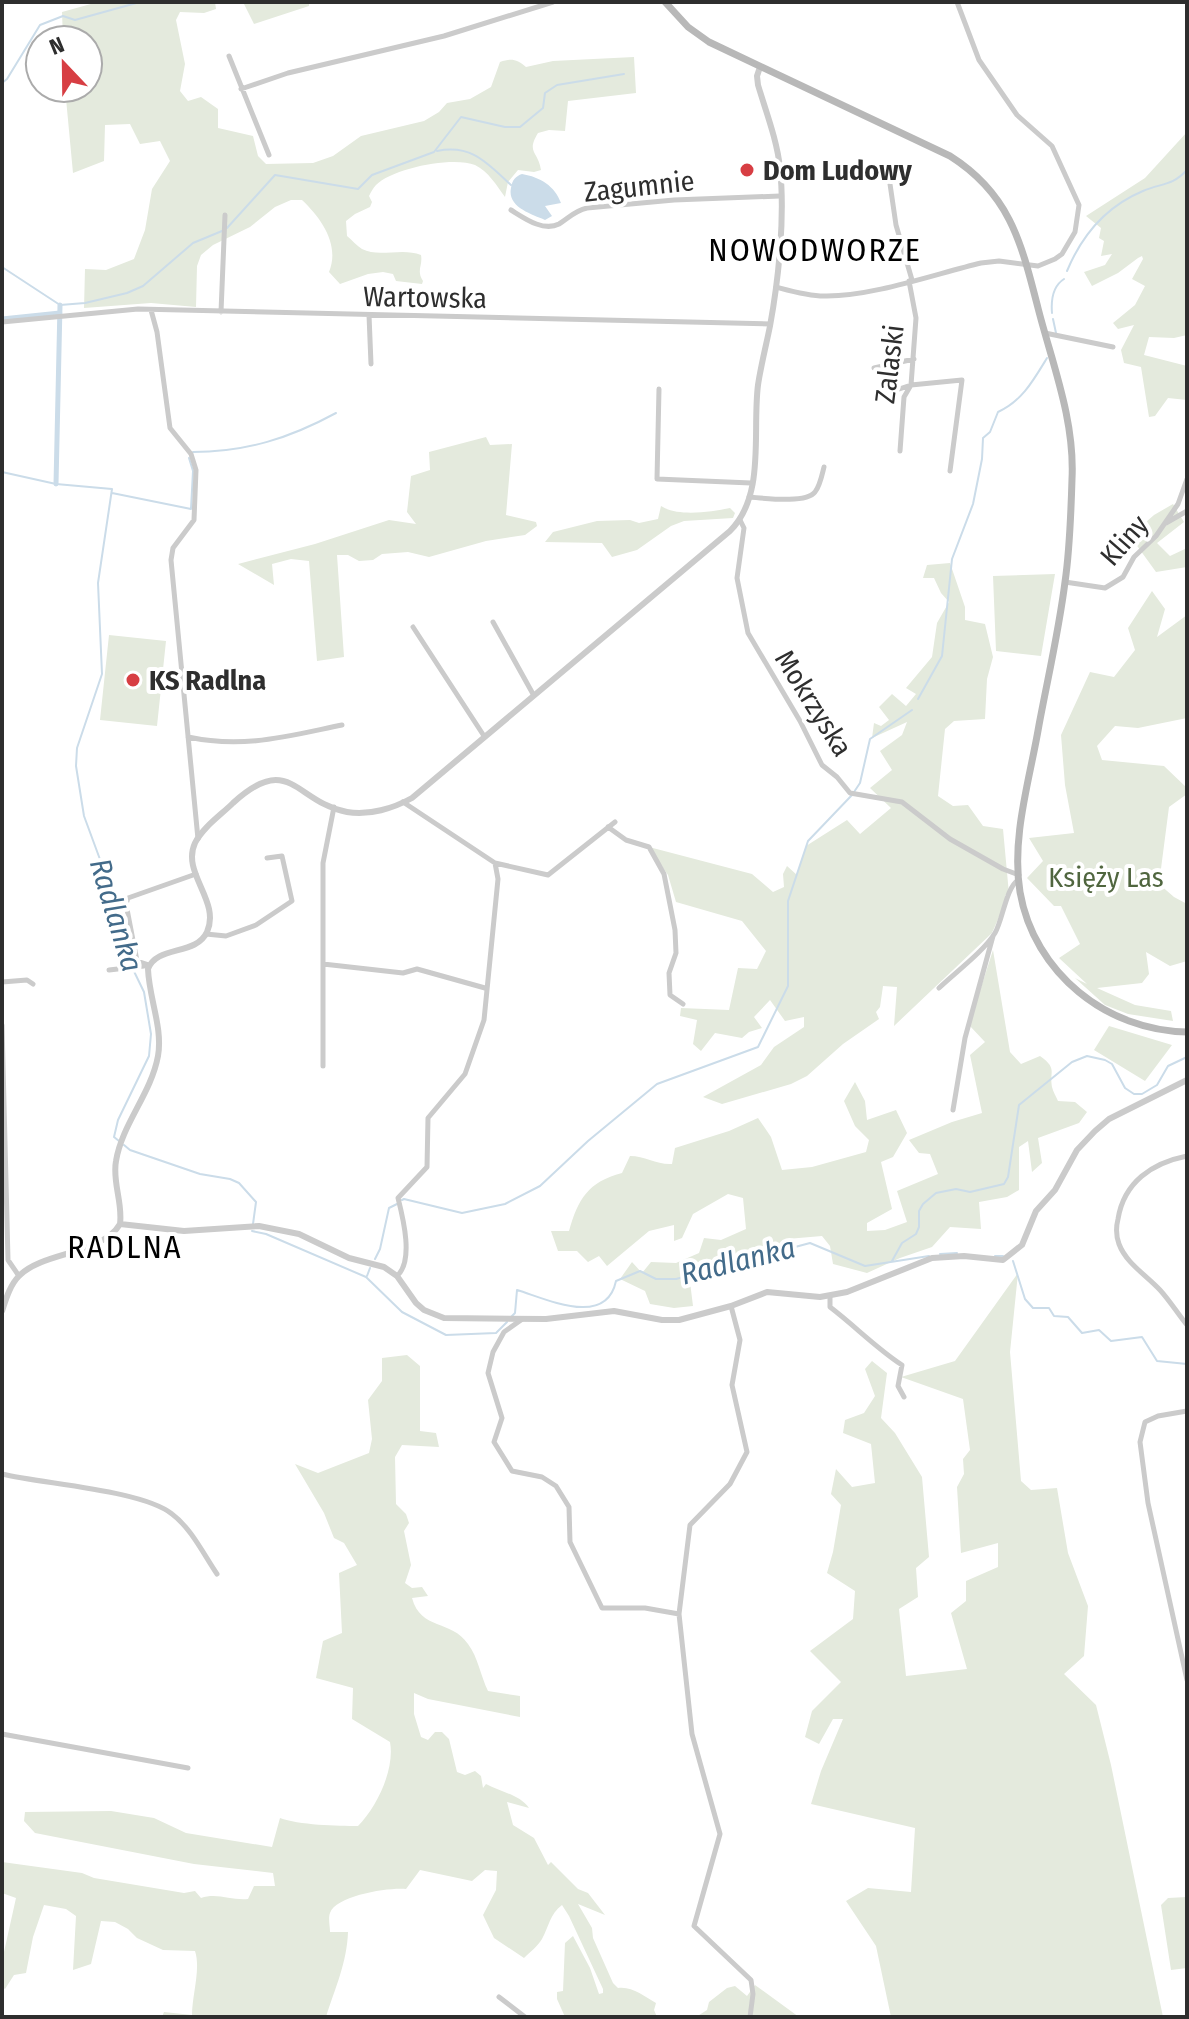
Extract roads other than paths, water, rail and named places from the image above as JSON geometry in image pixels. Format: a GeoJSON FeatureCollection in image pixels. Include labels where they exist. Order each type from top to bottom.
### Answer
{"type":"FeatureCollection","features":[{"type":"Feature","properties":{"kind":"main road"},"geometry":{"type":"LineString","coordinates":[[666,3],[694,32],[760,67],[938,149],[973,172],[1010,218],[1019,236],[1064,405],[1072,449],[1065,582],[1018,848],[1025,912],[1033,934],[1054,967],[1076,991],[1098,1007],[1128,1022],[1152,1029],[1187,1032]]}},
{"type":"Feature","properties":{"kind":"street"},"geometry":{"type":"LineString","coordinates":[[241,89],[288,73],[444,36],[553,2]]}},
{"type":"Feature","properties":{"kind":"street"},"geometry":{"type":"LineString","coordinates":[[776,287],[825,297],[874,290],[981,263],[999,261],[1027,266],[1048,263],[1062,254],[1075,232],[1079,205],[1052,146],[1017,115],[979,60],[957,2]]}},
{"type":"Feature","properties":{"kind":"street"},"geometry":{"type":"LineString","coordinates":[[229,56],[269,155]]}},
{"type":"Feature","properties":{"kind":"street"},"geometry":{"type":"LineString","coordinates":[[198,839],[241,796],[267,780],[289,782],[345,812],[366,812],[403,802],[429,784],[719,541],[740,520],[749,497],[757,392],[776,287],[780,196],[776,146],[757,81],[760,67]]}},
{"type":"Feature","properties":{"kind":"street","name":"Zalaski"},"geometry":{"type":"LineString","coordinates":[[890,184],[916,318],[911,385],[904,397],[900,451]]}},
{"type":"Feature","properties":{"kind":"street","name":"Zagumnie"},"geometry":{"type":"LineString","coordinates":[[511,210],[525,219],[549,226],[558,225],[576,211],[587,208],[674,200],[780,196]]}},
{"type":"Feature","properties":{"kind":"street"},"geometry":{"type":"LineString","coordinates":[[221,312],[225,215]]}},
{"type":"Feature","properties":{"kind":"street"},"geometry":{"type":"LineString","coordinates":[[109,970],[149,965],[158,957],[197,943],[206,934],[209,925],[209,909],[192,856],[198,839],[171,560],[173,548],[194,520],[196,470],[191,454],[170,428],[157,332],[151,310]]}},
{"type":"Feature","properties":{"kind":"street","name":"Wartowska"},"geometry":{"type":"LineString","coordinates":[[2,322],[151,310],[770,324]]}},
{"type":"Feature","properties":{"kind":"street"},"geometry":{"type":"LineString","coordinates":[[369,315],[371,364]]}},
{"type":"Feature","properties":{"kind":"street"},"geometry":{"type":"LineString","coordinates":[[1044,333],[1113,347]]}},
{"type":"Feature","properties":{"kind":"street"},"geometry":{"type":"LineString","coordinates":[[874,368],[914,359]]}},
{"type":"Feature","properties":{"kind":"street"},"geometry":{"type":"LineString","coordinates":[[876,397],[911,385],[962,380],[950,471]]}},
{"type":"Feature","properties":{"kind":"street"},"geometry":{"type":"LineString","coordinates":[[659,389],[657,479],[751,483]]}},
{"type":"Feature","properties":{"kind":"street"},"geometry":{"type":"LineString","coordinates":[[749,497],[808,497],[815,492],[824,467]]}},
{"type":"Feature","properties":{"kind":"street","name":"Kliny"},"geometry":{"type":"LineString","coordinates":[[1065,582],[1105,588],[1123,577],[1134,557],[1178,504],[1187,479]]}},
{"type":"Feature","properties":{"kind":"street"},"geometry":{"type":"LineString","coordinates":[[1165,523],[1187,511]]}},
{"type":"Feature","properties":{"kind":"street","name":"Mokrzyska"},"geometry":{"type":"LineString","coordinates":[[740,520],[744,528],[737,578],[748,633],[822,765],[850,793],[902,802],[950,839],[1019,877]]}},
{"type":"Feature","properties":{"kind":"street"},"geometry":{"type":"LineString","coordinates":[[493,622],[533,694]]}},
{"type":"Feature","properties":{"kind":"street"},"geometry":{"type":"LineString","coordinates":[[413,627],[484,736]]}},
{"type":"Feature","properties":{"kind":"street"},"geometry":{"type":"LineString","coordinates":[[188,737],[230,743],[286,738],[342,725]]}},
{"type":"Feature","properties":{"kind":"street"},"geometry":{"type":"LineString","coordinates":[[403,802],[495,863],[548,875],[615,822]]}},
{"type":"Feature","properties":{"kind":"street"},"geometry":{"type":"LineString","coordinates":[[323,1066],[323,863],[334,807]]}},
{"type":"Feature","properties":{"kind":"street"},"geometry":{"type":"LineString","coordinates":[[608,827],[626,840],[649,847],[664,874],[675,930],[676,953],[669,973],[670,995],[683,1004]]}},
{"type":"Feature","properties":{"kind":"street"},"geometry":{"type":"LineString","coordinates":[[206,934],[226,936],[256,925],[292,901],[282,856],[267,858]]}},
{"type":"Feature","properties":{"kind":"street"},"geometry":{"type":"LineString","coordinates":[[397,1276],[403,1269],[406,1238],[398,1198],[427,1167],[428,1118],[465,1074],[484,1020],[498,879],[495,863]]}},
{"type":"Feature","properties":{"kind":"street"},"geometry":{"type":"LineString","coordinates":[[149,965],[137,961],[126,904],[128,898],[196,874]]}},
{"type":"Feature","properties":{"kind":"street"},"geometry":{"type":"LineString","coordinates":[[953,1110],[965,1038],[993,936],[1009,899],[1011,886],[1019,877]]}},
{"type":"Feature","properties":{"kind":"street"},"geometry":{"type":"LineString","coordinates":[[939,988],[993,936]]}},
{"type":"Feature","properties":{"kind":"street"},"geometry":{"type":"LineString","coordinates":[[323,964],[403,973],[417,969],[485,988]]}},
{"type":"Feature","properties":{"kind":"street"},"geometry":{"type":"LineString","coordinates":[[2,1309],[19,1276],[38,1264],[98,1241],[120,1224],[115,1174],[119,1148],[158,1055],[149,965]]}},
{"type":"Feature","properties":{"kind":"street"},"geometry":{"type":"LineString","coordinates":[[2,982],[27,980],[33,984]]}},
{"type":"Feature","properties":{"kind":"street"},"geometry":{"type":"LineString","coordinates":[[2,1025],[8,1260],[19,1276]]}},
{"type":"Feature","properties":{"kind":"street"},"geometry":{"type":"LineString","coordinates":[[120,1224],[184,1231],[253,1226],[299,1234],[349,1258],[384,1267],[397,1276],[424,1310],[444,1318],[560,1318],[614,1311],[679,1320],[731,1306],[767,1292],[820,1297],[847,1292],[932,1258],[964,1256],[1003,1260],[1022,1245],[1036,1211],[1055,1190],[1077,1150],[1095,1131],[1109,1119],[1187,1080]]}},
{"type":"Feature","properties":{"kind":"street"},"geometry":{"type":"LineString","coordinates":[[1187,1156],[1169,1160],[1137,1180],[1125,1194],[1116,1228],[1119,1243],[1129,1261],[1163,1294],[1187,1325]]}},
{"type":"Feature","properties":{"kind":"street"},"geometry":{"type":"LineString","coordinates":[[830,1296],[830,1307],[854,1325],[876,1348],[902,1365],[898,1386],[904,1397]]}},
{"type":"Feature","properties":{"kind":"street"},"geometry":{"type":"LineString","coordinates":[[731,1306],[740,1340],[732,1385],[747,1452],[730,1484],[690,1525],[679,1614],[692,1734],[720,1834],[694,1926],[751,1980],[750,2017]]}},
{"type":"Feature","properties":{"kind":"street"},"geometry":{"type":"LineString","coordinates":[[518,1319],[504,1332],[493,1352],[488,1373],[502,1418],[494,1442],[512,1471],[542,1477],[556,1486],[569,1507],[570,1542],[602,1608],[645,1608],[679,1614]]}},
{"type":"Feature","properties":{"kind":"street"},"geometry":{"type":"LineString","coordinates":[[1187,1411],[1158,1416],[1145,1422],[1140,1442],[1148,1503],[1187,1680]]}},
{"type":"Feature","properties":{"kind":"street"},"geometry":{"type":"LineString","coordinates":[[2,1474],[159,1506],[181,1523],[217,1574]]}},
{"type":"Feature","properties":{"kind":"street"},"geometry":{"type":"LineString","coordinates":[[2,1734],[188,1768]]}},
{"type":"Feature","properties":{"kind":"street"},"geometry":{"type":"LineString","coordinates":[[499,1997],[525,2017]]}},
{"type":"Feature","properties":{"kind":"water"},"geometry":{"type":"Polygon","coordinates":[[[522,174],[541,180],[555,192],[561,203],[545,206],[552,216],[545,220],[516,205],[511,195],[512,183],[522,174]]]}},
{"type":"Feature","properties":{"kind":"waterway"},"geometry":{"type":"LineString","coordinates":[[2,83],[40,25],[63,16],[75,20],[140,2]]}},
{"type":"Feature","properties":{"kind":"waterway"},"geometry":{"type":"LineString","coordinates":[[227,228],[275,175],[358,189],[372,175],[434,152],[461,117],[505,127],[520,127],[543,108],[545,93],[557,85],[624,74]]}},
{"type":"Feature","properties":{"kind":"waterway"},"geometry":{"type":"LineString","coordinates":[[437,151],[460,150],[478,157],[511,185]]}},
{"type":"Feature","properties":{"kind":"waterway"},"geometry":{"type":"LineString","coordinates":[[1067,271],[1080,245],[1107,213],[1130,197],[1171,182],[1187,170]]}},
{"type":"Feature","properties":{"kind":"waterway"},"geometry":{"type":"LineString","coordinates":[[2,267],[60,305],[85,303],[143,286],[193,243],[222,231]]}},
{"type":"Feature","properties":{"kind":"waterway"},"geometry":{"type":"LineString","coordinates":[[1052,313],[1054,294],[1064,279]]}},
{"type":"Feature","properties":{"kind":"waterway"},"geometry":{"type":"LineString","coordinates":[[56,484],[60,305]]}},
{"type":"Feature","properties":{"kind":"waterway"},"geometry":{"type":"LineString","coordinates":[[2,319],[60,313]]}},
{"type":"Feature","properties":{"kind":"waterway"},"geometry":{"type":"LineString","coordinates":[[1053,319],[1056,333]]}},
{"type":"Feature","properties":{"kind":"waterway"},"geometry":{"type":"LineString","coordinates":[[918,699],[942,656],[952,559],[973,504],[983,438],[990,432],[998,412],[1020,396],[1047,358]]}},
{"type":"Feature","properties":{"kind":"waterway"},"geometry":{"type":"LineString","coordinates":[[193,452],[267,442],[302,430],[336,413]]}},
{"type":"Feature","properties":{"kind":"waterway"},"geometry":{"type":"LineString","coordinates":[[112,493],[191,509],[193,471],[189,458]]}},
{"type":"Feature","properties":{"kind":"waterway","name":"Radlanka"},"geometry":{"type":"LineString","coordinates":[[2,472],[56,484],[112,489],[98,583],[102,674],[77,748],[76,766],[84,816],[119,911],[128,959],[144,992],[151,1034],[149,1056],[118,1120],[114,1137],[119,1141]]}},
{"type":"Feature","properties":{"kind":"waterway"},"geometry":{"type":"LineString","coordinates":[[854,792],[860,783],[870,739],[912,710]]}},
{"type":"Feature","properties":{"kind":"waterway"},"geometry":{"type":"LineString","coordinates":[[402,1200],[462,1213],[505,1204],[540,1186],[657,1084],[758,1047],[788,986],[788,901],[808,841],[852,795]]}},
{"type":"Feature","properties":{"kind":"waterway"},"geometry":{"type":"LineString","coordinates":[[892,1261],[902,1243],[916,1234],[919,1211],[936,1193],[956,1189],[970,1192],[1004,1184],[1008,1177],[1019,1105],[1072,1062],[1087,1056],[1105,1060],[1112,1064],[1125,1088],[1134,1094],[1142,1094],[1157,1085],[1168,1066],[1187,1057]]}},
{"type":"Feature","properties":{"kind":"waterway","name":"Radlanka"},"geometry":{"type":"LineString","coordinates":[[124,1145],[130,1150],[200,1174],[239,1183],[256,1202],[253,1224]]}},
{"type":"Feature","properties":{"kind":"waterway"},"geometry":{"type":"LineString","coordinates":[[375,1259],[389,1208],[397,1204]]}},
{"type":"Feature","properties":{"kind":"waterway"},"geometry":{"type":"LineString","coordinates":[[252,1231],[266,1234],[366,1277],[402,1312],[446,1335],[496,1333],[507,1322]]}},
{"type":"Feature","properties":{"kind":"waterway","name":"Radlanka"},"geometry":{"type":"LineString","coordinates":[[511,1317],[515,1313],[517,1290],[559,1304],[588,1307],[601,1304],[610,1295],[616,1281],[640,1271],[656,1279],[676,1279],[810,1243],[865,1266],[929,1256]]}},
{"type":"Feature","properties":{"kind":"waterway","name":"Radlanka"},"geometry":{"type":"LineString","coordinates":[[940,1254],[957,1253]]}},
{"type":"Feature","properties":{"kind":"waterway","name":"Radlanka"},"geometry":{"type":"LineString","coordinates":[[995,1256],[1003,1256]]}},
{"type":"Feature","properties":{"kind":"waterway"},"geometry":{"type":"LineString","coordinates":[[1013,1261],[1025,1299],[1033,1308],[1049,1308],[1054,1316],[1068,1317],[1082,1333],[1099,1330],[1111,1341],[1142,1337],[1157,1361],[1187,1364]]}},
{"type":"Feature","properties":{"kind":"waterway"},"geometry":{"type":"LineString","coordinates":[[367,1276],[370,1268]]}},
{"type":"Feature","properties":{"kind":"place","name":"Dom Ludowy"},"geometry":{"type":"Point","coordinates":[747,170]}},
{"type":"Feature","properties":{"kind":"place","name":"KS Radlna"},"geometry":{"type":"Point","coordinates":[133,680]}},
{"type":"Feature","properties":{"kind":"district","name":"NOWODWORZE"},"geometry":{"type":"Point","coordinates":[815,250]}},
{"type":"Feature","properties":{"kind":"district","name":"RADLNA"},"geometry":{"type":"Point","coordinates":[125,1247]}},
{"type":"Feature","properties":{"kind":"park label","name":"Księży Las"},"geometry":{"type":"Point","coordinates":[1106,877]}}]}
